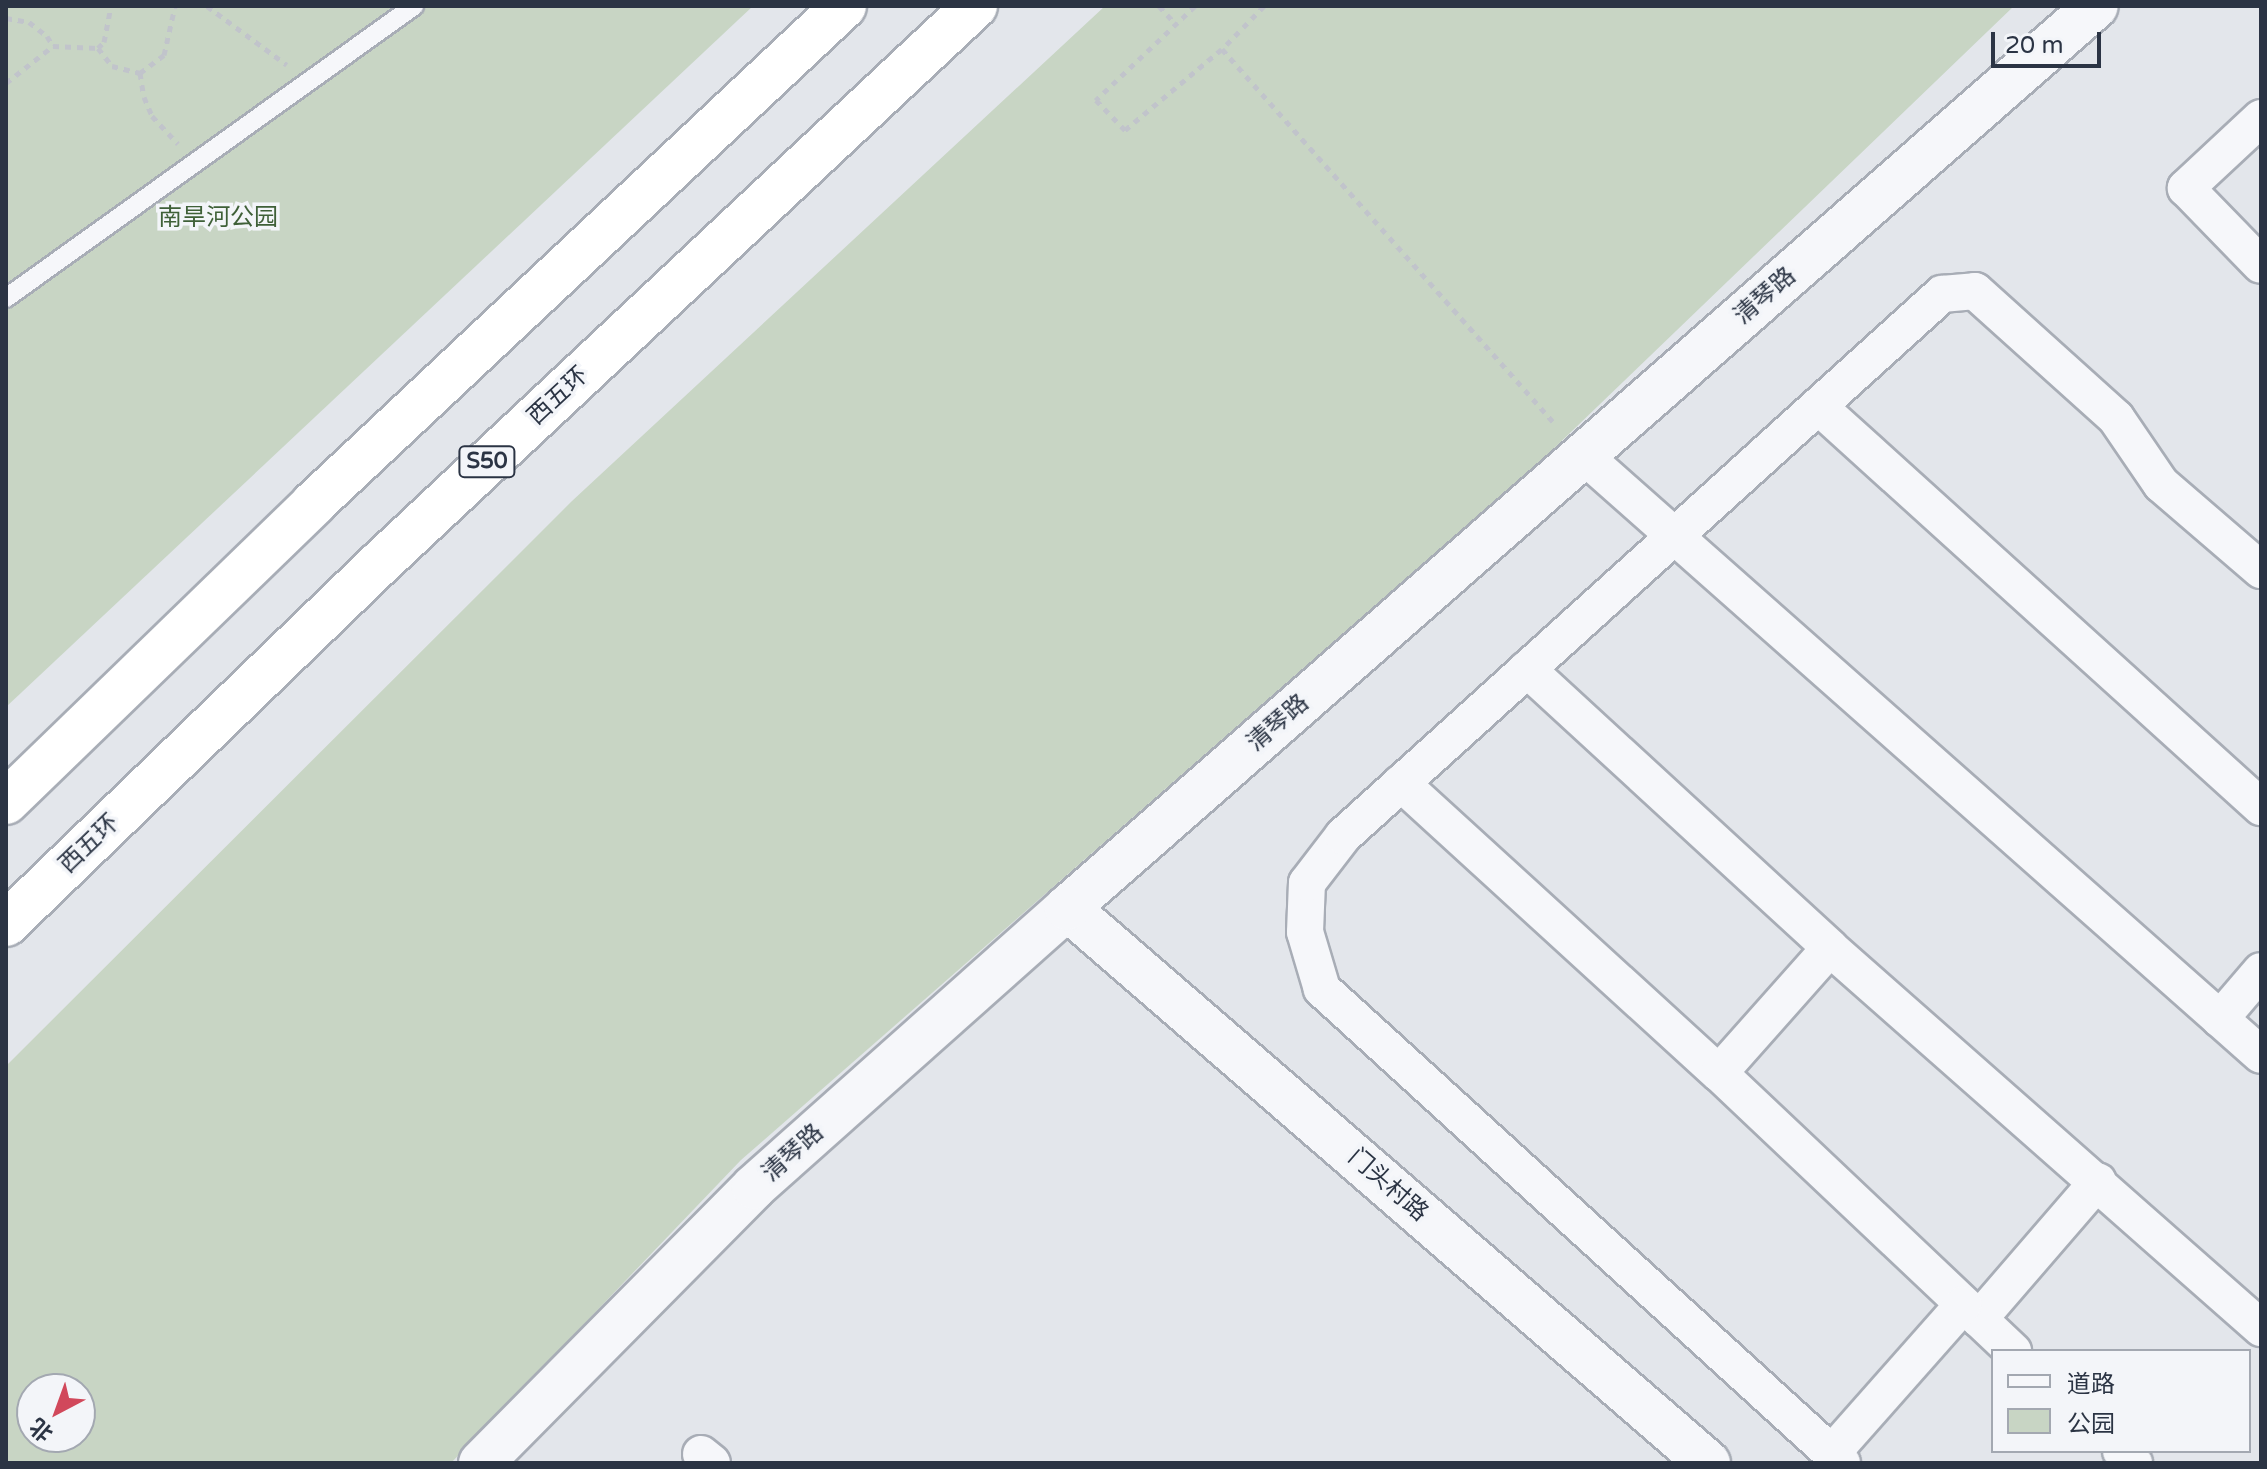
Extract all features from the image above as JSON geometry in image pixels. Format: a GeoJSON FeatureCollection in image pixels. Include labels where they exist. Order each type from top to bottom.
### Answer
{"type":"FeatureCollection","features":[{"type":"Feature","properties":{"kind":"highway"},"geometry":{"type":"LineString","coordinates":[[6,802],[313,504],[844,6]]}},
{"type":"Feature","properties":{"kind":"highway","name":"西五环"},"geometry":{"type":"LineString","coordinates":[[6,924],[366,576],[975,6]]}},
{"type":"Feature","properties":{"kind":"street","name":"清琴路"},"geometry":{"type":"LineString","coordinates":[[481,1463],[754,1187],[1067,908],[2096,6]]}},
{"type":"Feature","properties":{"kind":"street"},"geometry":{"type":"LineString","coordinates":[[2261,118],[2186,188],[2261,265]]}},
{"type":"Feature","properties":{"kind":"street"},"geometry":{"type":"LineString","coordinates":[[2098,1181],[1971,1312],[1837,1458],[1322,989],[1305,932],[1307,883],[1343,836],[1942,294],[1975,291],[2116,418],[2161,484],[2261,570]]}},
{"type":"Feature","properties":{"kind":"street"},"geometry":{"type":"LineString","coordinates":[[1818,406],[2261,807]]}},
{"type":"Feature","properties":{"kind":"street"},"geometry":{"type":"LineString","coordinates":[[1583,455],[2261,1055]]}},
{"type":"Feature","properties":{"kind":"street"},"geometry":{"type":"LineString","coordinates":[[1527,669],[1830,948],[2098,1181],[2261,1328]]}},
{"type":"Feature","properties":{"kind":"street"},"geometry":{"type":"LineString","coordinates":[[1401,783],[1719,1073],[2011,1349]]}},
{"type":"Feature","properties":{"kind":"street","name":"门头村路"},"geometry":{"type":"LineString","coordinates":[[1067,908],[1708,1463]]}},
{"type":"Feature","properties":{"kind":"street"},"geometry":{"type":"LineString","coordinates":[[1719,1073],[1830,948]]}},
{"type":"Feature","properties":{"kind":"street"},"geometry":{"type":"LineString","coordinates":[[2220,1019],[2261,971]]}},
{"type":"Feature","properties":{"kind":"lane"},"geometry":{"type":"LineString","coordinates":[[6,298],[414,6]]}},
{"type":"Feature","properties":{"kind":"path"},"geometry":{"type":"LineString","coordinates":[[6,83],[53,46],[98,48],[104,42],[111,6]]}},
{"type":"Feature","properties":{"kind":"path"},"geometry":{"type":"LineString","coordinates":[[140,73],[164,55],[175,6]]}},
{"type":"Feature","properties":{"kind":"path"},"geometry":{"type":"LineString","coordinates":[[207,6],[309,81]]}},
{"type":"Feature","properties":{"kind":"path"},"geometry":{"type":"LineString","coordinates":[[1159,6],[1176,24]]}},
{"type":"Feature","properties":{"kind":"path"},"geometry":{"type":"LineString","coordinates":[[1195,6],[1096,100],[1125,130],[1222,49],[1264,6]]}},
{"type":"Feature","properties":{"kind":"path"},"geometry":{"type":"LineString","coordinates":[[6,18],[29,22],[47,36],[53,46]]}},
{"type":"Feature","properties":{"kind":"path"},"geometry":{"type":"LineString","coordinates":[[98,48],[112,66],[140,73]]}},
{"type":"Feature","properties":{"kind":"path"},"geometry":{"type":"LineString","coordinates":[[1222,49],[1583,455]]}},
{"type":"Feature","properties":{"kind":"path"},"geometry":{"type":"LineString","coordinates":[[140,73],[144,97],[152,116],[193,164]]}},
{"type":"Feature","properties":{"kind":"green space","name":"南旱河公园"},"geometry":{"type":"Polygon","coordinates":[[[6,6],[753,6],[6,707],[6,6]]]}},
{"type":"Feature","properties":{"kind":"green space"},"geometry":{"type":"Polygon","coordinates":[[[1105,6],[2014,6],[1546,456],[741,1160],[451,1463],[6,1463],[6,1066],[572,501],[1105,6]]]}}]}
